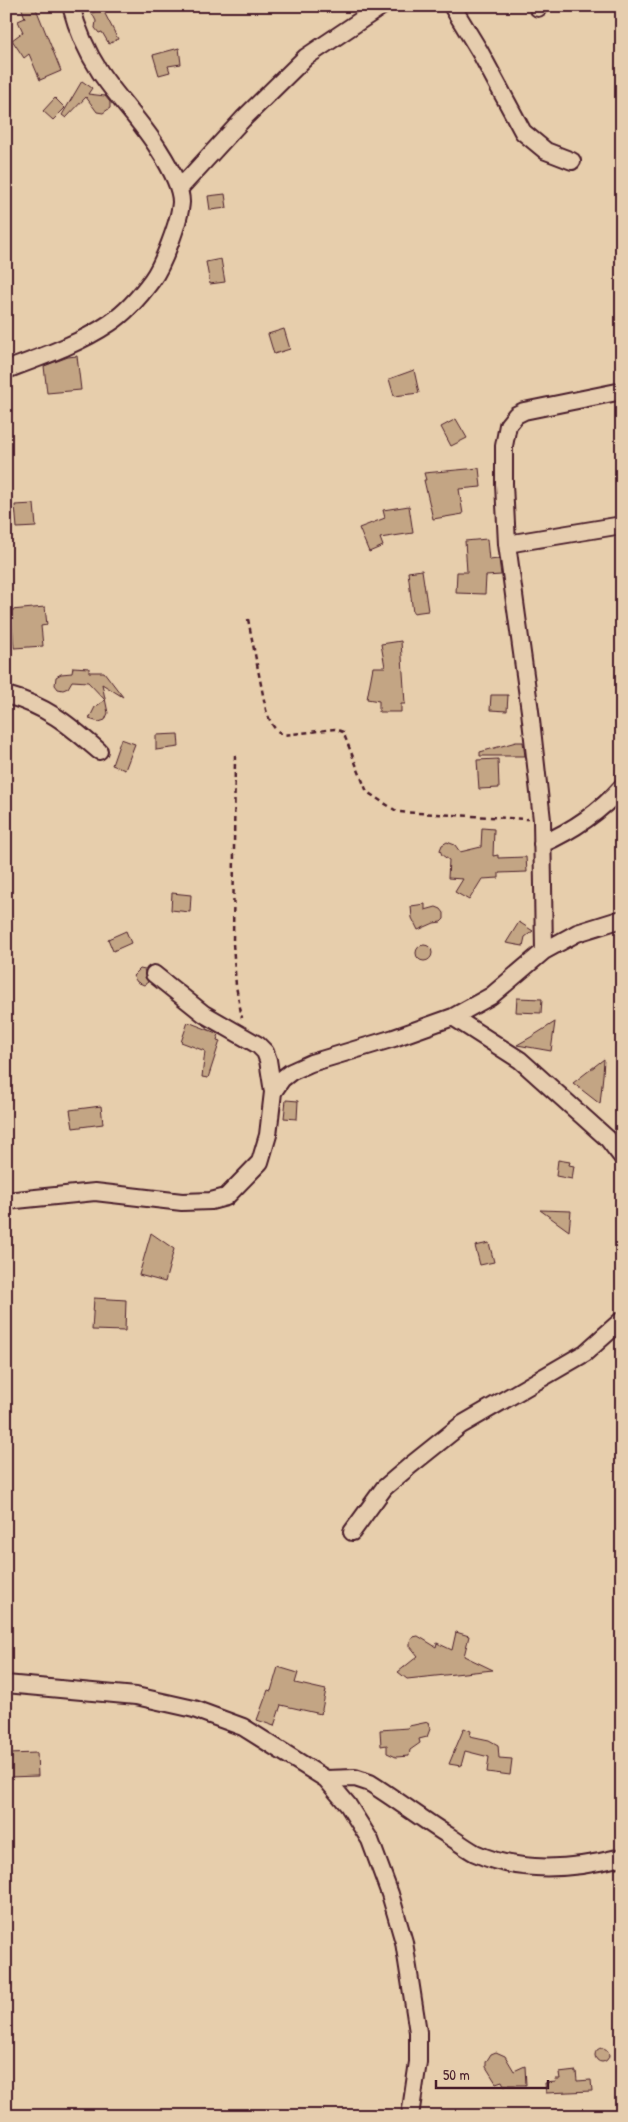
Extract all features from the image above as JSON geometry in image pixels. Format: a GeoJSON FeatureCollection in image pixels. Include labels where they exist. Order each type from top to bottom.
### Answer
{"type":"FeatureCollection","features":[{"type":"Feature","properties":{"kind":"street"},"geometry":{"type":"LineString","coordinates":[[6,370],[77,341],[110,323],[133,302],[153,279],[176,227],[181,203],[179,189],[161,152],[100,72],[88,51],[71,6]]}},
{"type":"Feature","properties":{"kind":"street"},"geometry":{"type":"LineString","coordinates":[[179,189],[243,119],[306,57],[382,6]]}},
{"type":"Feature","properties":{"kind":"street"},"geometry":{"type":"LineString","coordinates":[[452,6],[480,52],[523,132],[546,151],[572,161]]}},
{"type":"Feature","properties":{"kind":"street"},"geometry":{"type":"LineString","coordinates":[[544,951],[542,820],[530,712],[507,544],[504,446],[508,425],[516,415],[524,411],[622,391]]}},
{"type":"Feature","properties":{"kind":"street"},"geometry":{"type":"LineString","coordinates":[[507,544],[622,525]]}},
{"type":"Feature","properties":{"kind":"street"},"geometry":{"type":"LineString","coordinates":[[6,695],[28,701],[57,716],[99,751]]}},
{"type":"Feature","properties":{"kind":"street"},"geometry":{"type":"LineString","coordinates":[[542,844],[583,824],[609,802],[622,787]]}},
{"type":"Feature","properties":{"kind":"street"},"geometry":{"type":"LineString","coordinates":[[273,1092],[282,1079],[291,1072],[311,1063],[394,1038],[453,1017],[491,996],[544,951],[577,933],[622,919]]}},
{"type":"Feature","properties":{"kind":"street"},"geometry":{"type":"LineString","coordinates":[[6,1201],[95,1192],[182,1202],[211,1201],[226,1197],[260,1162],[268,1135],[273,1092],[265,1052],[258,1045],[204,1014],[154,974]]}},
{"type":"Feature","properties":{"kind":"street"},"geometry":{"type":"LineString","coordinates":[[453,1017],[520,1060],[608,1139],[622,1158]]}},
{"type":"Feature","properties":{"kind":"street"},"geometry":{"type":"LineString","coordinates":[[352,1532],[384,1488],[461,1425],[585,1353],[622,1320]]}},
{"type":"Feature","properties":{"kind":"street"},"geometry":{"type":"LineString","coordinates":[[6,1684],[136,1696],[194,1709],[243,1727],[326,1779],[348,1805],[370,1840],[390,1894],[404,1942],[418,2032],[418,2062],[410,2116]]}},
{"type":"Feature","properties":{"kind":"street"},"geometry":{"type":"LineString","coordinates":[[326,1779],[355,1778],[370,1783],[475,1852],[499,1861],[523,1866],[565,1866],[594,1864],[622,1857]]}},
{"type":"Feature","properties":{"kind":"path"},"geometry":{"type":"LineString","coordinates":[[248,619],[270,723],[284,735],[335,729],[343,732],[367,792],[386,806],[398,812],[542,820]]}},
{"type":"Feature","properties":{"kind":"path"},"geometry":{"type":"LineString","coordinates":[[235,755],[233,943],[236,986],[246,1039]]}},
{"type":"Feature","properties":{"kind":"building"},"geometry":{"type":"Polygon","coordinates":[[[21,6],[35,6],[61,71],[40,80],[29,54],[24,58],[12,40],[23,32],[18,21],[25,18],[21,6]]]}},
{"type":"Feature","properties":{"kind":"building"},"geometry":{"type":"Polygon","coordinates":[[[101,6],[118,39],[109,44],[102,32],[99,33],[95,28],[96,21],[92,13],[100,9],[101,6]]]}},
{"type":"Feature","properties":{"kind":"building"},"geometry":{"type":"Polygon","coordinates":[[[179,48],[181,64],[168,66],[170,72],[159,75],[153,55],[179,48]]]}},
{"type":"Feature","properties":{"kind":"building"},"geometry":{"type":"Polygon","coordinates":[[[82,81],[92,88],[88,94],[105,96],[110,102],[110,108],[103,113],[97,112],[86,97],[66,118],[62,115],[82,81]]]}},
{"type":"Feature","properties":{"kind":"building"},"geometry":{"type":"Polygon","coordinates":[[[55,98],[65,108],[53,120],[43,111],[55,98]]]}},
{"type":"Feature","properties":{"kind":"building"},"geometry":{"type":"Polygon","coordinates":[[[225,194],[227,208],[210,210],[208,196],[225,194]]]}},
{"type":"Feature","properties":{"kind":"building"},"geometry":{"type":"Polygon","coordinates":[[[221,259],[225,282],[210,284],[206,262],[221,259]]]}},
{"type":"Feature","properties":{"kind":"building"},"geometry":{"type":"Polygon","coordinates":[[[284,329],[290,349],[274,354],[268,334],[284,329]]]}},
{"type":"Feature","properties":{"kind":"building"},"geometry":{"type":"Polygon","coordinates":[[[77,356],[81,390],[47,393],[44,366],[68,357],[77,356]]]}},
{"type":"Feature","properties":{"kind":"building"},"geometry":{"type":"Polygon","coordinates":[[[414,370],[419,393],[394,396],[389,379],[414,370]]]}},
{"type":"Feature","properties":{"kind":"building"},"geometry":{"type":"Polygon","coordinates":[[[456,419],[467,438],[451,446],[441,427],[456,419]]]}},
{"type":"Feature","properties":{"kind":"building"},"geometry":{"type":"Polygon","coordinates":[[[479,468],[481,487],[459,489],[463,514],[433,519],[424,473],[479,468]]]}},
{"type":"Feature","properties":{"kind":"building"},"geometry":{"type":"Polygon","coordinates":[[[34,504],[36,527],[17,528],[15,505],[34,504]]]}},
{"type":"Feature","properties":{"kind":"building"},"geometry":{"type":"Polygon","coordinates":[[[409,506],[413,533],[380,538],[383,546],[369,552],[359,528],[385,518],[383,510],[409,506]]]}},
{"type":"Feature","properties":{"kind":"building"},"geometry":{"type":"Polygon","coordinates":[[[487,539],[489,560],[499,559],[501,575],[486,576],[485,594],[456,593],[457,572],[467,572],[465,541],[487,539]]]}},
{"type":"Feature","properties":{"kind":"building"},"geometry":{"type":"Polygon","coordinates":[[[422,570],[428,611],[413,613],[408,572],[422,570]]]}},
{"type":"Feature","properties":{"kind":"building"},"geometry":{"type":"Polygon","coordinates":[[[45,607],[47,625],[41,626],[43,646],[14,648],[11,610],[45,607]]]}},
{"type":"Feature","properties":{"kind":"building"},"geometry":{"type":"Polygon","coordinates":[[[401,641],[405,704],[401,704],[401,712],[379,712],[379,701],[367,699],[373,667],[385,667],[381,644],[401,641]]]}},
{"type":"Feature","properties":{"kind":"building"},"geometry":{"type":"Polygon","coordinates":[[[73,667],[89,668],[89,672],[104,672],[123,697],[102,684],[108,713],[105,720],[99,722],[89,719],[95,707],[105,700],[88,682],[72,681],[68,688],[63,690],[58,689],[55,685],[56,677],[61,674],[72,673],[73,667]]]}},
{"type":"Feature","properties":{"kind":"building"},"geometry":{"type":"Polygon","coordinates":[[[491,695],[508,695],[507,711],[490,710],[491,695]]]}},
{"type":"Feature","properties":{"kind":"building"},"geometry":{"type":"Polygon","coordinates":[[[178,734],[179,747],[156,750],[156,735],[178,734]]]}},
{"type":"Feature","properties":{"kind":"building"},"geometry":{"type":"Polygon","coordinates":[[[121,739],[135,744],[125,770],[112,765],[121,739]]]}},
{"type":"Feature","properties":{"kind":"building"},"geometry":{"type":"Polygon","coordinates":[[[516,742],[523,742],[525,756],[480,756],[480,752],[516,742]]]}},
{"type":"Feature","properties":{"kind":"building"},"geometry":{"type":"Polygon","coordinates":[[[498,759],[499,788],[479,789],[477,760],[498,759]]]}},
{"type":"Feature","properties":{"kind":"building"},"geometry":{"type":"Polygon","coordinates":[[[482,828],[494,829],[493,856],[498,855],[498,858],[526,857],[527,872],[499,873],[499,878],[482,879],[469,900],[455,892],[463,879],[448,878],[449,860],[442,855],[440,850],[442,845],[447,842],[455,845],[460,852],[481,847],[482,828]]]}},
{"type":"Feature","properties":{"kind":"building"},"geometry":{"type":"Polygon","coordinates":[[[172,893],[191,895],[190,912],[171,910],[172,893]]]}},
{"type":"Feature","properties":{"kind":"building"},"geometry":{"type":"Polygon","coordinates":[[[425,904],[425,910],[436,907],[441,909],[444,913],[444,919],[441,922],[418,930],[412,918],[411,906],[425,904]]]}},
{"type":"Feature","properties":{"kind":"building"},"geometry":{"type":"Polygon","coordinates":[[[519,922],[533,931],[525,937],[523,946],[506,943],[519,922]]]}},
{"type":"Feature","properties":{"kind":"building"},"geometry":{"type":"Polygon","coordinates":[[[126,931],[131,943],[113,951],[108,939],[126,931]]]}},
{"type":"Feature","properties":{"kind":"building"},"geometry":{"type":"Polygon","coordinates":[[[421,945],[427,945],[432,950],[430,959],[421,961],[416,956],[416,950],[421,945]]]}},
{"type":"Feature","properties":{"kind":"building"},"geometry":{"type":"Polygon","coordinates":[[[140,969],[145,970],[145,977],[148,982],[144,985],[137,982],[133,976],[140,969]]]}},
{"type":"Feature","properties":{"kind":"building"},"geometry":{"type":"Polygon","coordinates":[[[517,998],[542,999],[541,1013],[516,1012],[517,998]]]}},
{"type":"Feature","properties":{"kind":"building"},"geometry":{"type":"Polygon","coordinates":[[[188,1022],[219,1034],[217,1040],[220,1041],[208,1078],[202,1077],[205,1051],[181,1042],[188,1022]]]}},
{"type":"Feature","properties":{"kind":"building"},"geometry":{"type":"Polygon","coordinates":[[[555,1022],[551,1051],[517,1045],[531,1037],[555,1022]]]}},
{"type":"Feature","properties":{"kind":"building"},"geometry":{"type":"Polygon","coordinates":[[[604,1059],[603,1075],[600,1104],[573,1083],[604,1059]]]}},
{"type":"Feature","properties":{"kind":"building"},"geometry":{"type":"Polygon","coordinates":[[[286,1100],[298,1101],[297,1119],[284,1118],[286,1100]]]}},
{"type":"Feature","properties":{"kind":"building"},"geometry":{"type":"Polygon","coordinates":[[[101,1106],[103,1124],[73,1128],[70,1110],[101,1106]]]}},
{"type":"Feature","properties":{"kind":"building"},"geometry":{"type":"Polygon","coordinates":[[[558,1160],[570,1162],[569,1165],[574,1166],[572,1179],[556,1176],[558,1160]]]}},
{"type":"Feature","properties":{"kind":"building"},"geometry":{"type":"Polygon","coordinates":[[[540,1210],[571,1211],[569,1231],[540,1210]]]}},
{"type":"Feature","properties":{"kind":"building"},"geometry":{"type":"Polygon","coordinates":[[[151,1233],[174,1249],[165,1282],[139,1275],[151,1233]]]}},
{"type":"Feature","properties":{"kind":"building"},"geometry":{"type":"Polygon","coordinates":[[[489,1243],[494,1262],[480,1265],[475,1246],[489,1243]]]}},
{"type":"Feature","properties":{"kind":"building"},"geometry":{"type":"Polygon","coordinates":[[[94,1298],[126,1300],[125,1331],[92,1330],[94,1298]]]}},
{"type":"Feature","properties":{"kind":"building"},"geometry":{"type":"Polygon","coordinates":[[[456,1632],[469,1636],[464,1656],[493,1670],[407,1679],[398,1672],[418,1656],[410,1646],[410,1641],[413,1637],[418,1636],[436,1647],[437,1643],[452,1650],[456,1632]]]}},
{"type":"Feature","properties":{"kind":"building"},"geometry":{"type":"Polygon","coordinates":[[[278,1667],[298,1673],[295,1683],[326,1690],[321,1714],[281,1705],[274,1726],[257,1720],[268,1690],[271,1691],[278,1667]]]}},
{"type":"Feature","properties":{"kind":"building"},"geometry":{"type":"Polygon","coordinates":[[[428,1722],[430,1729],[427,1737],[419,1739],[420,1743],[410,1750],[409,1756],[396,1757],[387,1753],[387,1745],[381,1746],[380,1730],[408,1728],[409,1726],[428,1722]]]}},
{"type":"Feature","properties":{"kind":"building"},"geometry":{"type":"Polygon","coordinates":[[[464,1728],[471,1731],[470,1736],[489,1740],[498,1745],[499,1758],[512,1759],[510,1775],[487,1772],[489,1757],[465,1751],[461,1766],[449,1764],[464,1728]]]}},
{"type":"Feature","properties":{"kind":"building"},"geometry":{"type":"Polygon","coordinates":[[[37,1753],[38,1776],[8,1777],[8,1754],[37,1753]]]}},
{"type":"Feature","properties":{"kind":"building"},"geometry":{"type":"Polygon","coordinates":[[[599,2048],[605,2048],[609,2055],[605,2062],[599,2062],[595,2058],[595,2052],[599,2048]]]}},
{"type":"Feature","properties":{"kind":"building"},"geometry":{"type":"Polygon","coordinates":[[[496,2052],[505,2056],[514,2071],[525,2066],[526,2085],[504,2085],[502,2081],[496,2083],[486,2067],[486,2062],[491,2054],[496,2052]]]}},
{"type":"Feature","properties":{"kind":"building"},"geometry":{"type":"Polygon","coordinates":[[[576,2071],[577,2081],[591,2080],[592,2091],[546,2093],[545,2083],[556,2082],[555,2079],[560,2079],[559,2073],[576,2071]]]}}]}
